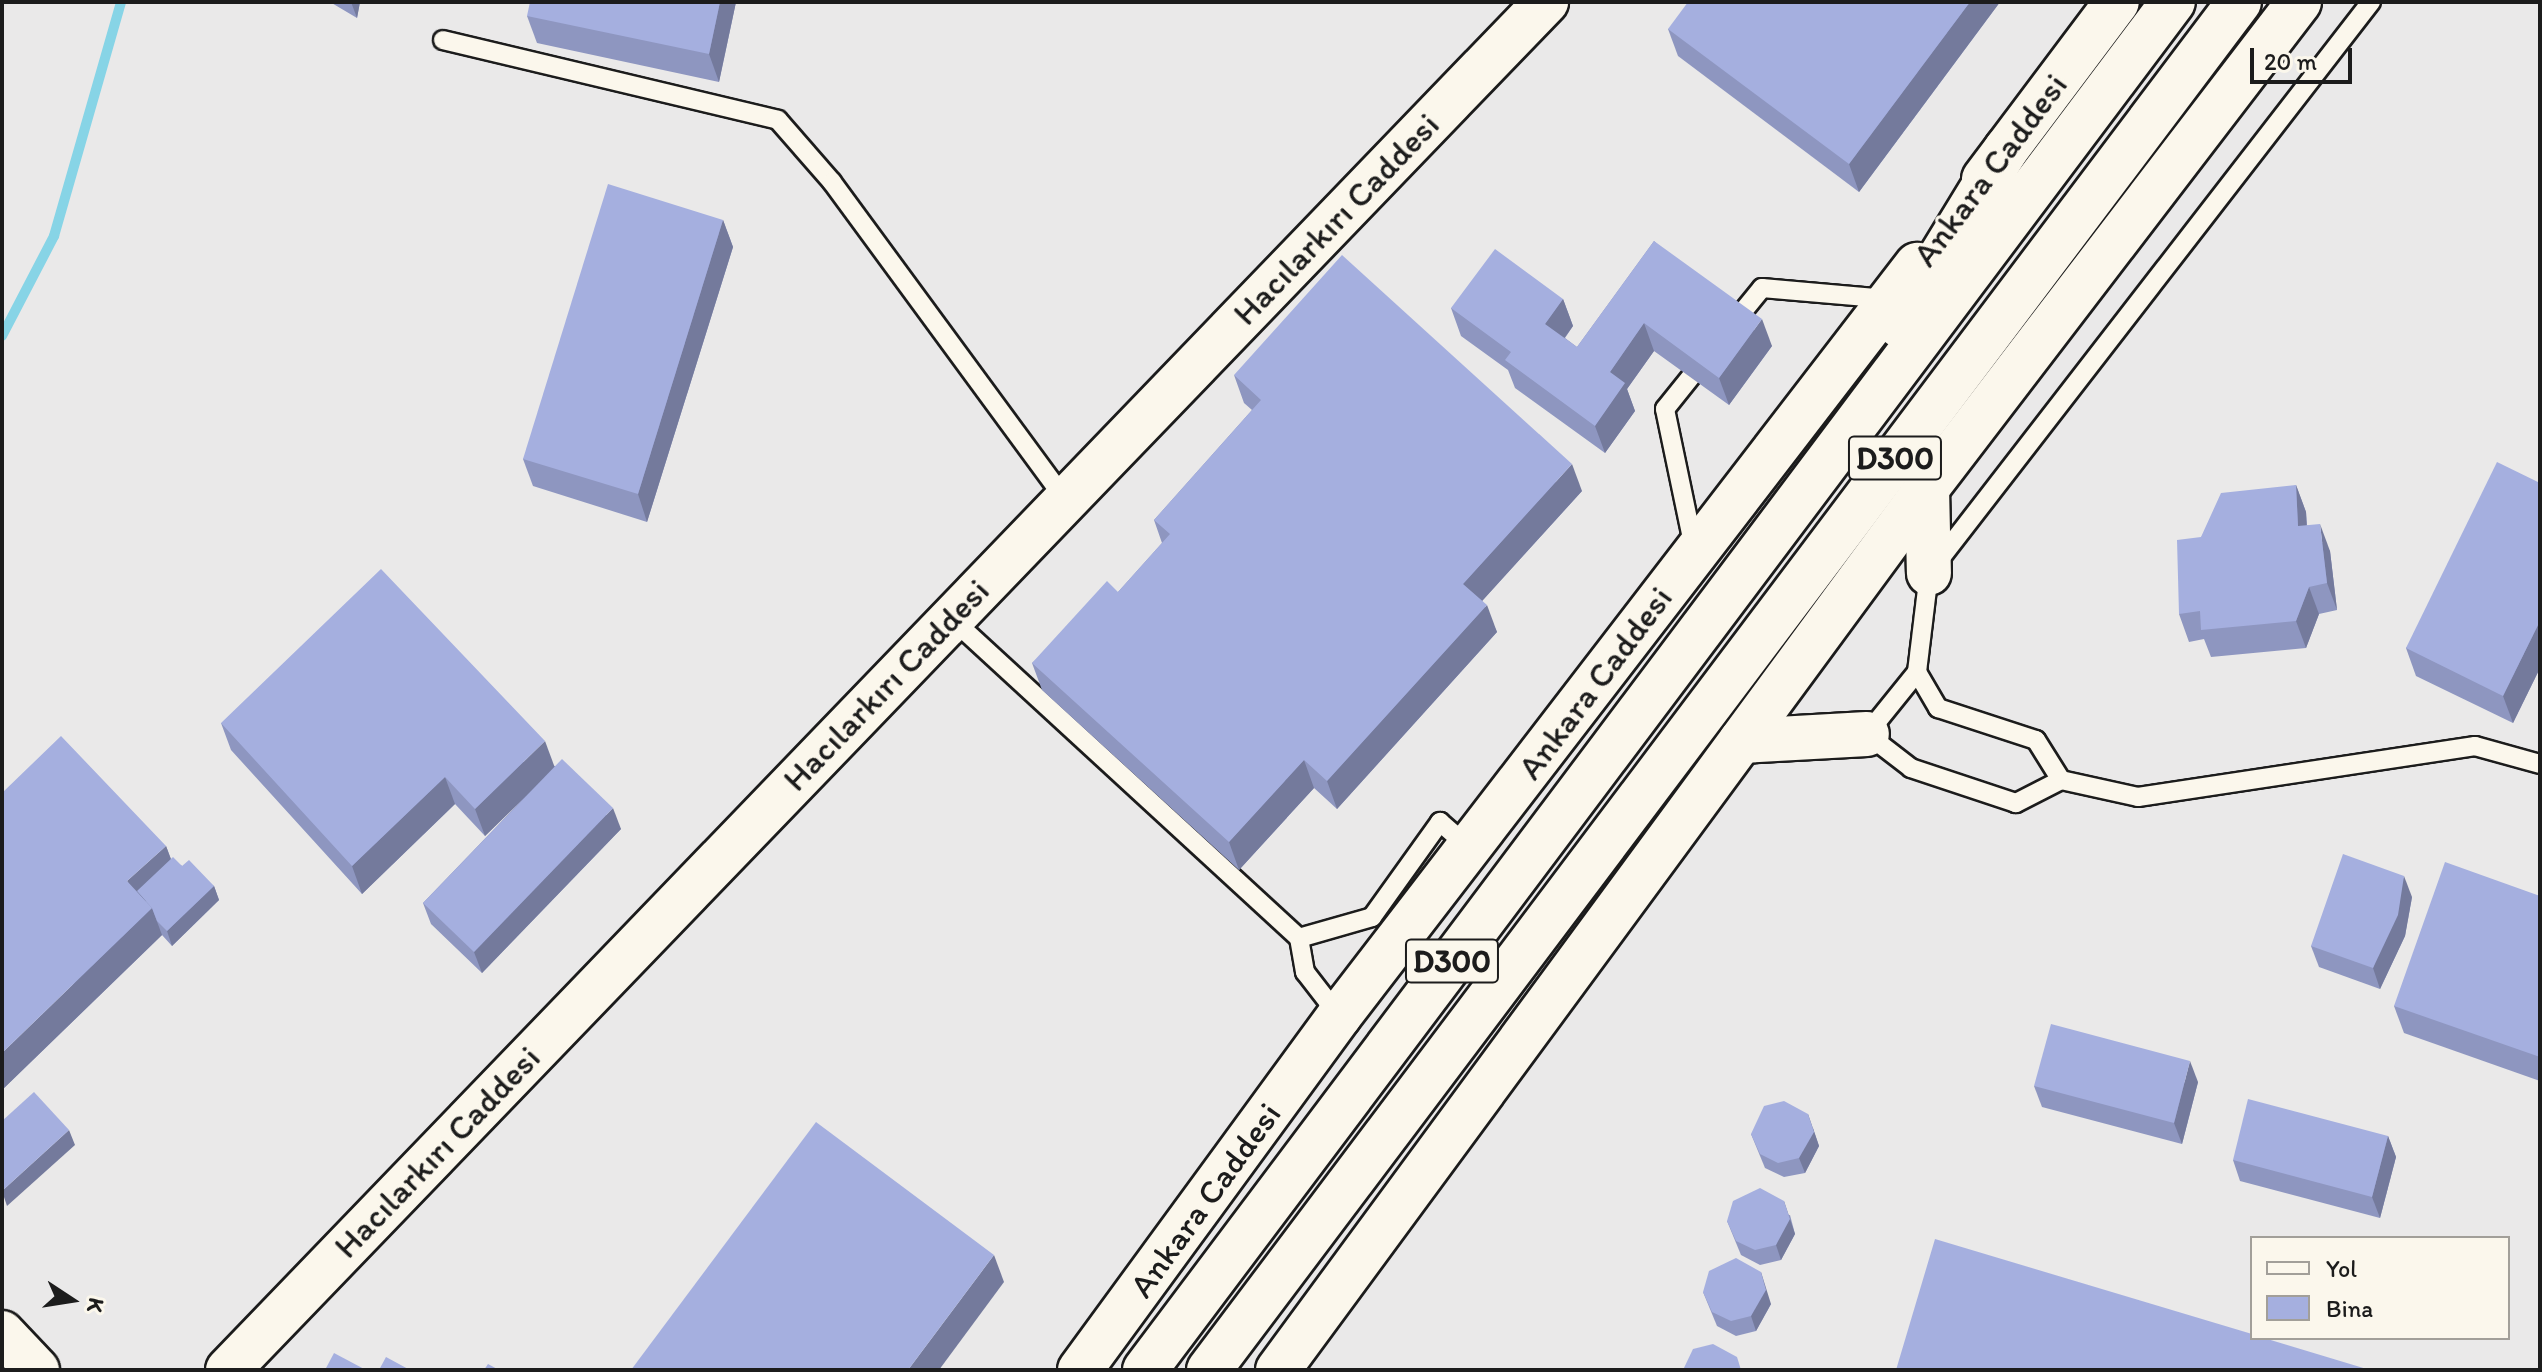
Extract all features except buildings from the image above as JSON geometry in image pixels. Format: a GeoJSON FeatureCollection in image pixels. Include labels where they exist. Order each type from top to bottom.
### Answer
{"type":"FeatureCollection","features":[{"type":"Feature","properties":{"kind":"main road","name":"Hacılarkırı Caddesi"},"geometry":{"type":"LineString","coordinates":[[228,1370],[950,617],[1546,2]]}},
{"type":"Feature","properties":{"kind":"main road","name":"Ankara Caddesi"},"geometry":{"type":"LineString","coordinates":[[1080,1370],[1339,1016],[1471,849],[1695,550],[2117,2]]}},
{"type":"Feature","properties":{"kind":"main road","name":"Ankara Caddesi"},"geometry":{"type":"LineString","coordinates":[[1145,1370],[2173,2]]}},
{"type":"Feature","properties":{"kind":"main road","name":"D300"},"geometry":{"type":"LineString","coordinates":[[1209,1370],[2239,2]]}},
{"type":"Feature","properties":{"kind":"main road"},"geometry":{"type":"LineString","coordinates":[[1278,1370],[1927,488],[2299,2]]}},
{"type":"Feature","properties":{"kind":"main road"},"geometry":{"type":"LineString","coordinates":[[1760,552],[2007,148]]}},
{"type":"Feature","properties":{"kind":"main road"},"geometry":{"type":"LineString","coordinates":[[1927,488],[1929,573]]}},
{"type":"Feature","properties":{"kind":"main road"},"geometry":{"type":"LineString","coordinates":[[1741,741],[1867,734]]}},
{"type":"Feature","properties":{"kind":"main road"},"geometry":{"type":"LineString","coordinates":[[2,1333],[37,1370]]}},
{"type":"Feature","properties":{"kind":"lane"},"geometry":{"type":"LineString","coordinates":[[2371,2],[1929,573],[1917,672],[1867,734],[1911,768],[2016,803],[2061,780],[2138,797],[2475,746],[2540,764]]}},
{"type":"Feature","properties":{"kind":"lane"},"geometry":{"type":"LineString","coordinates":[[443,40],[778,120],[832,182],[1065,499]]}},
{"type":"Feature","properties":{"kind":"lane"},"geometry":{"type":"LineString","coordinates":[[1695,550],[1665,409],[1762,288],[1891,299]]}},
{"type":"Feature","properties":{"kind":"lane"},"geometry":{"type":"LineString","coordinates":[[950,617],[1299,938],[1305,972],[1339,1016]]}},
{"type":"Feature","properties":{"kind":"lane"},"geometry":{"type":"LineString","coordinates":[[1917,672],[1938,708],[2036,740],[2061,780]]}},
{"type":"Feature","properties":{"kind":"lane"},"geometry":{"type":"LineString","coordinates":[[1299,938],[1372,917],[1440,822],[1471,849]]}},
{"type":"Feature","properties":{"kind":"waterway"},"geometry":{"type":"LineString","coordinates":[[2,336],[54,236],[121,2]]}}]}
